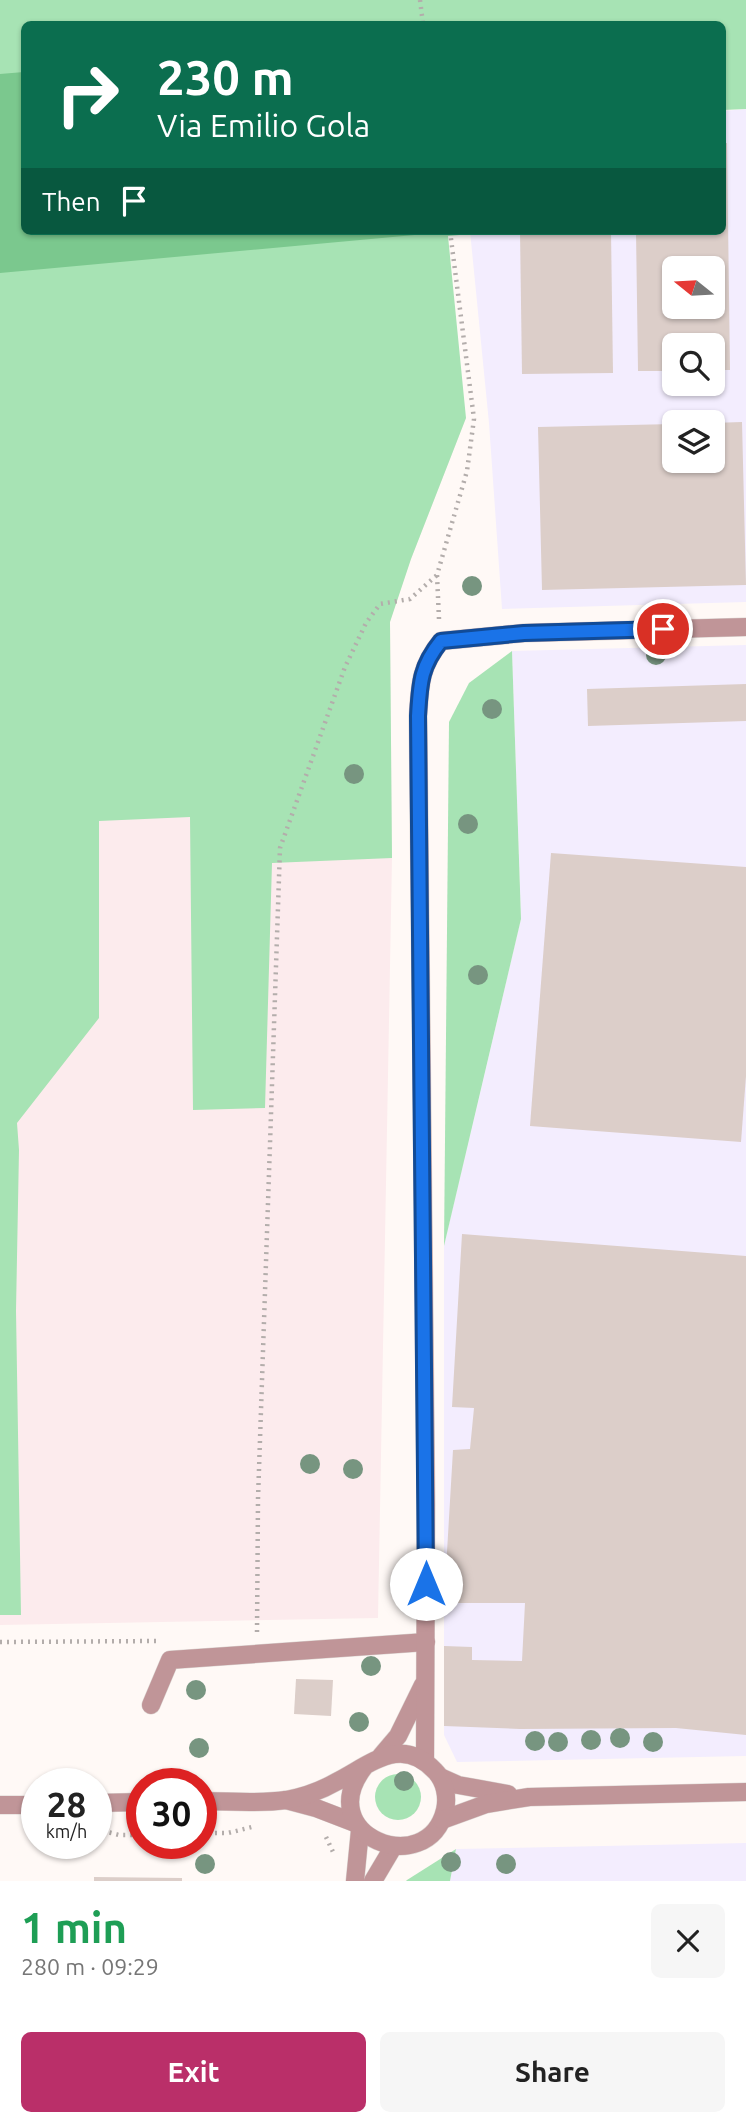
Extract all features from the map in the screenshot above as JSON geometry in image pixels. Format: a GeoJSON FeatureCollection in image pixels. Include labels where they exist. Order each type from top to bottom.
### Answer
{"type":"FeatureCollection","features":[{"type":"Feature","properties":{"kind":"street"},"geometry":{"type":"LineString","coordinates":[[425,1761],[418,716],[420,680],[428,657],[441,641],[524,633],[746,627]]}},
{"type":"Feature","properties":{"kind":"street"},"geometry":{"type":"LineString","coordinates":[[151,1705],[170,1660],[426,1642]]}},
{"type":"Feature","properties":{"kind":"street"},"geometry":{"type":"LineString","coordinates":[[286,1800],[326,1787],[381,1756],[398,1736],[425,1679]]}},
{"type":"Feature","properties":{"kind":"street"},"geometry":{"type":"LineString","coordinates":[[217,1801],[286,1800],[316,1808],[358,1827],[373,1842],[393,1849],[407,1849],[422,1843],[438,1829],[446,1807],[445,1789],[440,1777],[425,1761],[404,1753],[381,1756]]}},
{"type":"Feature","properties":{"kind":"street"},"geometry":{"type":"LineString","coordinates":[[356,1873],[358,1827],[349,1804],[353,1786],[365,1766]]}},
{"type":"Feature","properties":{"kind":"street"},"geometry":{"type":"LineString","coordinates":[[440,1777],[483,1791],[529,1797]]}},
{"type":"Feature","properties":{"kind":"street"},"geometry":{"type":"LineString","coordinates":[[442,1820],[486,1804],[529,1797],[746,1792]]}},
{"type":"Feature","properties":{"kind":"street"},"geometry":{"type":"LineString","coordinates":[[0,1805],[21,1805]]}},
{"type":"Feature","properties":{"kind":"street"},"geometry":{"type":"LineString","coordinates":[[373,1881],[393,1849]]}},
{"type":"Feature","properties":{"kind":"path"},"geometry":{"type":"LineString","coordinates":[[420,0],[424,21]]}},
{"type":"Feature","properties":{"kind":"path"},"geometry":{"type":"LineString","coordinates":[[441,641],[437,575],[467,471],[474,419],[451,235]]}},
{"type":"Feature","properties":{"kind":"path"},"geometry":{"type":"LineString","coordinates":[[257,1640],[258,1499],[280,848],[345,667],[366,623],[380,604],[410,599],[437,575]]}},
{"type":"Feature","properties":{"kind":"path"},"geometry":{"type":"LineString","coordinates":[[217,1833],[228,1833],[267,1823]]}},
{"type":"Feature","properties":{"kind":"path"},"geometry":{"type":"LineString","coordinates":[[316,1830],[326,1837],[335,1858],[356,1873]]}},
{"type":"Feature","properties":{"kind":"shaded area"},"geometry":{"type":"Polygon","coordinates":[[[746,109],[746,602],[502,609],[489,423],[470,235],[726,235],[726,111],[746,109]]]}},
{"type":"Feature","properties":{"kind":"shaded area"},"geometry":{"type":"Polygon","coordinates":[[[0,275],[466,418],[411,559],[390,622],[392,858],[378,1618],[0,1625],[0,275]]]}},
{"type":"Feature","properties":{"kind":"shaded area"},"geometry":{"type":"Polygon","coordinates":[[[746,645],[746,1756],[457,1762],[444,1735],[444,1246],[521,919],[512,651],[746,645]]]}},
{"type":"Feature","properties":{"kind":"shaded area"},"geometry":{"type":"Polygon","coordinates":[[[746,1843],[746,1881],[450,1881],[456,1849],[746,1843]]]}},
{"type":"Feature","properties":{"kind":"green space"},"geometry":{"type":"Polygon","coordinates":[[[0,0],[746,0],[746,109],[726,110],[726,21],[21,21],[21,235],[460,235],[448,236],[466,418],[411,559],[390,622],[392,858],[272,863],[265,1108],[193,1110],[190,817],[99,821],[99,1018],[17,1123],[19,1150],[16,1311],[21,1615],[0,1615],[0,0]]]}},
{"type":"Feature","properties":{"kind":"green space"},"geometry":{"type":"Polygon","coordinates":[[[21,72],[21,235],[414,235],[0,273],[0,74],[21,72]]]}},
{"type":"Feature","properties":{"kind":"green space"},"geometry":{"type":"Polygon","coordinates":[[[512,651],[521,919],[444,1246],[449,722],[469,683],[512,651]]]}},
{"type":"Feature","properties":{"kind":"green space"},"geometry":{"type":"Polygon","coordinates":[[[398,1774],[414,1781],[421,1797],[414,1813],[398,1820],[382,1813],[375,1797],[382,1781],[398,1774]]]}},
{"type":"Feature","properties":{"kind":"green space"},"geometry":{"type":"Polygon","coordinates":[[[456,1849],[450,1881],[406,1881],[407,1880],[456,1849]]]}},
{"type":"Feature","properties":{"kind":"building"},"geometry":{"type":"Polygon","coordinates":[[[727,143],[730,370],[725,370],[725,333],[662,333],[662,371],[638,371],[636,235],[726,235],[727,143]]]}},
{"type":"Feature","properties":{"kind":"building"},"geometry":{"type":"Polygon","coordinates":[[[520,235],[611,235],[613,373],[522,374],[520,235]]]}},
{"type":"Feature","properties":{"kind":"building"},"geometry":{"type":"Polygon","coordinates":[[[742,422],[746,585],[542,590],[538,427],[662,424],[662,473],[725,473],[725,423],[742,422]]]}},
{"type":"Feature","properties":{"kind":"building"},"geometry":{"type":"Polygon","coordinates":[[[746,684],[746,721],[588,726],[587,689],[746,684]]]}},
{"type":"Feature","properties":{"kind":"building"},"geometry":{"type":"Polygon","coordinates":[[[551,853],[746,867],[746,1076],[741,1142],[530,1126],[551,853]]]}},
{"type":"Feature","properties":{"kind":"building"},"geometry":{"type":"Polygon","coordinates":[[[462,1234],[746,1256],[746,1735],[676,1728],[520,1729],[444,1726],[444,1646],[472,1647],[472,1660],[522,1661],[525,1603],[444,1603],[453,1450],[470,1449],[474,1408],[452,1407],[462,1234]]]}},
{"type":"Feature","properties":{"kind":"building"},"geometry":{"type":"Polygon","coordinates":[[[296,1679],[333,1680],[331,1716],[294,1714],[296,1679]]]}},
{"type":"Feature","properties":{"kind":"building"},"geometry":{"type":"Polygon","coordinates":[[[94,1877],[182,1878],[182,1881],[94,1881],[94,1877]]]}},
{"type":"Feature","properties":{"kind":"route"},"geometry":{"type":"LineString","coordinates":[[426,1584],[418,716],[420,680],[428,657],[441,641],[524,633],[663,629]]}}]}
